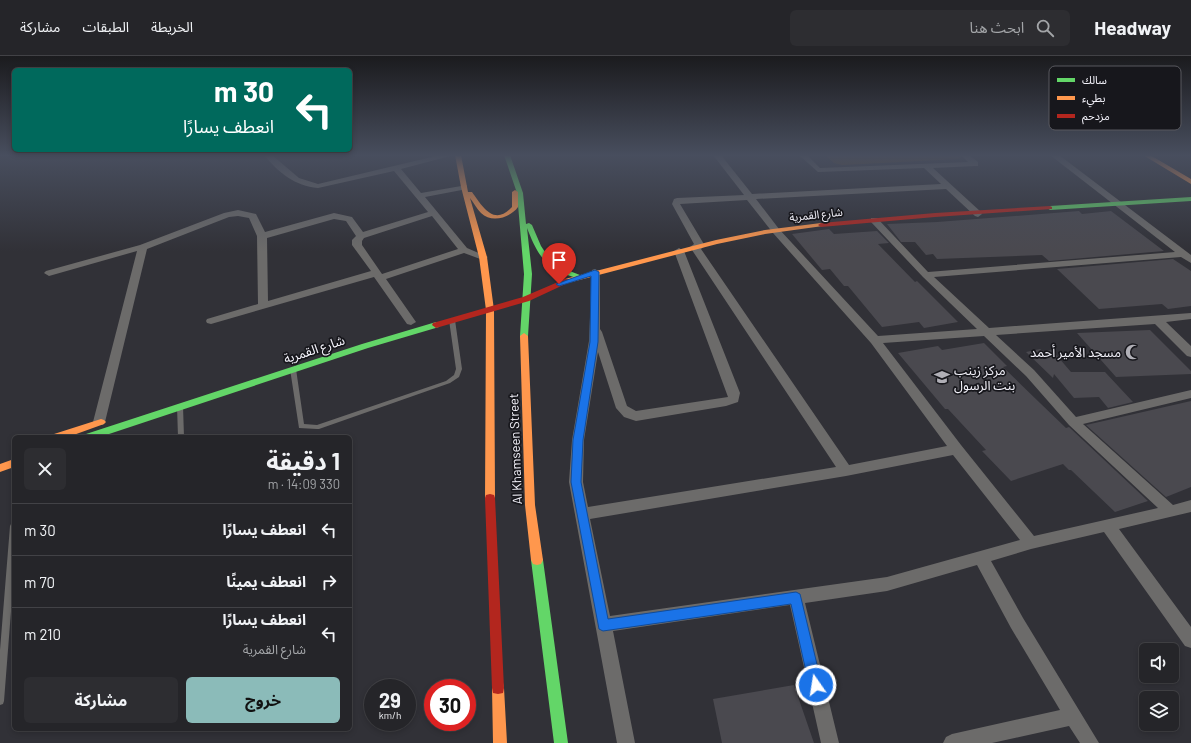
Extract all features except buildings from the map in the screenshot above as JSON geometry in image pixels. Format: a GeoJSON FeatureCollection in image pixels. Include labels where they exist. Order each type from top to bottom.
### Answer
{"type":"FeatureCollection","features":[{"type":"Feature","properties":{"kind":"street"},"geometry":{"type":"LineString","coordinates":[[412,187],[464,250],[483,256]]}},
{"type":"Feature","properties":{"kind":"street"},"geometry":{"type":"LineString","coordinates":[[419,196],[452,187]]}},
{"type":"Feature","properties":{"kind":"street","name":"Al Khamseen Street"},"geometry":{"type":"LineString","coordinates":[[464,187],[483,256],[490,310],[490,521],[500,743]]}},
{"type":"Feature","properties":{"kind":"street"},"geometry":{"type":"LineString","coordinates":[[465,187],[486,216],[509,214],[515,207],[514,187]]}},
{"type":"Feature","properties":{"kind":"street","name":"Al Khamseen Street"},"geometry":{"type":"LineString","coordinates":[[518,187],[520,193],[528,274],[523,289],[526,299],[524,336],[530,505],[561,743]]}},
{"type":"Feature","properties":{"kind":"street"},"geometry":{"type":"LineString","coordinates":[[742,187],[776,231],[875,340],[956,449],[1031,543]]}},
{"type":"Feature","properties":{"kind":"street"},"geometry":{"type":"LineString","coordinates":[[846,471],[698,246],[676,204],[677,201],[931,187]]}},
{"type":"Feature","properties":{"kind":"street"},"geometry":{"type":"LineString","coordinates":[[949,187],[978,214]]}},
{"type":"Feature","properties":{"kind":"street"},"geometry":{"type":"LineString","coordinates":[[1096,187],[1187,257]]}},
{"type":"Feature","properties":{"kind":"street","name":"شارع القمرية"},"geometry":{"type":"LineString","coordinates":[[95,435],[293,369],[526,299],[547,288],[595,272],[698,246],[776,231],[874,220],[1119,205],[1191,199]]}},
{"type":"Feature","properties":{"kind":"street"},"geometry":{"type":"LineString","coordinates":[[522,211],[544,259],[552,268],[565,274],[581,277]]}},
{"type":"Feature","properties":{"kind":"street"},"geometry":{"type":"LineString","coordinates":[[49,273],[143,247],[216,218],[238,213],[253,216],[262,236],[263,305]]}},
{"type":"Feature","properties":{"kind":"street"},"geometry":{"type":"LineString","coordinates":[[411,322],[357,245],[357,240],[361,236],[434,213]]}},
{"type":"Feature","properties":{"kind":"street"},"geometry":{"type":"LineString","coordinates":[[262,236],[334,216],[342,216],[349,219],[361,236]]}},
{"type":"Feature","properties":{"kind":"street"},"geometry":{"type":"LineString","coordinates":[[874,220],[926,275],[1030,372],[1073,422],[1171,511]]}},
{"type":"Feature","properties":{"kind":"street"},"geometry":{"type":"LineString","coordinates":[[98,422],[143,247]]}},
{"type":"Feature","properties":{"kind":"street"},"geometry":{"type":"LineString","coordinates":[[211,321],[263,305],[378,275],[464,250]]}},
{"type":"Feature","properties":{"kind":"street"},"geometry":{"type":"LineString","coordinates":[[594,323],[622,408],[628,414],[636,416],[726,402],[734,399],[734,393],[679,251]]}},
{"type":"Feature","properties":{"kind":"street"},"geometry":{"type":"LineString","coordinates":[[926,275],[1187,257]]}},
{"type":"Feature","properties":{"kind":"street"},"geometry":{"type":"LineString","coordinates":[[595,272],[594,342],[578,440],[576,482],[626,743]]}},
{"type":"Feature","properties":{"kind":"street","name":"شارع القمرية"},"geometry":{"type":"LineString","coordinates":[[523,289],[547,288]]}},
{"type":"Feature","properties":{"kind":"street"},"geometry":{"type":"LineString","coordinates":[[875,340],[1158,320],[1191,316]]}},
{"type":"Feature","properties":{"kind":"street"},"geometry":{"type":"LineString","coordinates":[[1158,320],[1191,353]]}},
{"type":"Feature","properties":{"kind":"street"},"geometry":{"type":"LineString","coordinates":[[345,342],[375,333]]}},
{"type":"Feature","properties":{"kind":"street"},"geometry":{"type":"LineString","coordinates":[[1073,422],[1191,394]]}},
{"type":"Feature","properties":{"kind":"street"},"geometry":{"type":"LineString","coordinates":[[62,435],[98,422],[114,418]]}},
{"type":"Feature","properties":{"kind":"street"},"geometry":{"type":"LineString","coordinates":[[582,514],[846,471],[956,449]]}},
{"type":"Feature","properties":{"kind":"street"},"geometry":{"type":"LineString","coordinates":[[0,468],[12,464]]}},
{"type":"Feature","properties":{"kind":"street"},"geometry":{"type":"LineString","coordinates":[[603,625],[887,584],[1031,543],[1191,506]]}},
{"type":"Feature","properties":{"kind":"street"},"geometry":{"type":"LineString","coordinates":[[1108,526],[1191,640]]}},
{"type":"Feature","properties":{"kind":"street"},"geometry":{"type":"LineString","coordinates":[[981,558],[1017,624],[1090,743]]}},
{"type":"Feature","properties":{"kind":"street"},"geometry":{"type":"LineString","coordinates":[[796,598],[830,743]]}},
{"type":"Feature","properties":{"kind":"street"},"geometry":{"type":"LineString","coordinates":[[952,743],[1073,716]]}},
{"type":"Feature","properties":{"kind":"lane"},"geometry":{"type":"LineString","coordinates":[[293,369],[301,426],[317,427],[448,382],[457,376],[459,369],[452,320]]}},
{"type":"Feature","properties":{"kind":"lane"},"geometry":{"type":"LineString","coordinates":[[180,406],[181,435]]}},
{"type":"Feature","properties":{"kind":"lane"},"geometry":{"type":"LineString","coordinates":[[0,701],[12,551]]}},
{"type":"Feature","properties":{"kind":"traffic: fast"},"geometry":{"type":"LineString","coordinates":[[518,187],[520,193],[528,274],[524,336]]}},
{"type":"Feature","properties":{"kind":"traffic: fast"},"geometry":{"type":"LineString","coordinates":[[1050,208],[1191,199]]}},
{"type":"Feature","properties":{"kind":"traffic: fast"},"geometry":{"type":"LineString","coordinates":[[529,225],[546,260],[560,270],[581,277]]}},
{"type":"Feature","properties":{"kind":"traffic: fast"},"geometry":{"type":"LineString","coordinates":[[95,435],[365,346],[436,325]]}},
{"type":"Feature","properties":{"kind":"traffic: fast"},"geometry":{"type":"LineString","coordinates":[[537,560],[561,743]]}},
{"type":"Feature","properties":{"kind":"traffic: slow"},"geometry":{"type":"LineString","coordinates":[[464,187],[483,257],[490,310],[490,498]]}},
{"type":"Feature","properties":{"kind":"traffic: slow"},"geometry":{"type":"LineString","coordinates":[[470,193],[484,213],[492,216],[501,216],[509,213],[515,207],[515,192]]}},
{"type":"Feature","properties":{"kind":"traffic: slow"},"geometry":{"type":"LineString","coordinates":[[568,281],[716,242],[765,232],[821,225]]}},
{"type":"Feature","properties":{"kind":"traffic: slow"},"geometry":{"type":"LineString","coordinates":[[524,336],[530,505],[537,560]]}},
{"type":"Feature","properties":{"kind":"traffic: slow"},"geometry":{"type":"LineString","coordinates":[[63,435],[101,422]]}},
{"type":"Feature","properties":{"kind":"traffic: slow"},"geometry":{"type":"LineString","coordinates":[[0,468],[12,464]]}},
{"type":"Feature","properties":{"kind":"traffic: slow"},"geometry":{"type":"LineString","coordinates":[[498,688],[500,743]]}},
{"type":"Feature","properties":{"kind":"traffic: jam"},"geometry":{"type":"LineString","coordinates":[[821,225],[935,215],[1050,208]]}},
{"type":"Feature","properties":{"kind":"traffic: jam"},"geometry":{"type":"LineString","coordinates":[[436,325],[526,299],[568,281]]}},
{"type":"Feature","properties":{"kind":"traffic: jam"},"geometry":{"type":"LineString","coordinates":[[490,498],[498,688]]}},
{"type":"Feature","properties":{"kind":"place","name":"مسجد الأمير أحمد"},"geometry":{"type":"Point","coordinates":[1133,352]}},
{"type":"Feature","properties":{"kind":"place","name":"مركز زينب بنت الرسول"},"geometry":{"type":"Point","coordinates":[942,377]}},
{"type":"Feature","properties":{"kind":"route"},"geometry":{"type":"LineString","coordinates":[[559,284],[595,272],[594,342],[578,440],[576,482],[603,625],[796,598],[816,685]]}}]}
